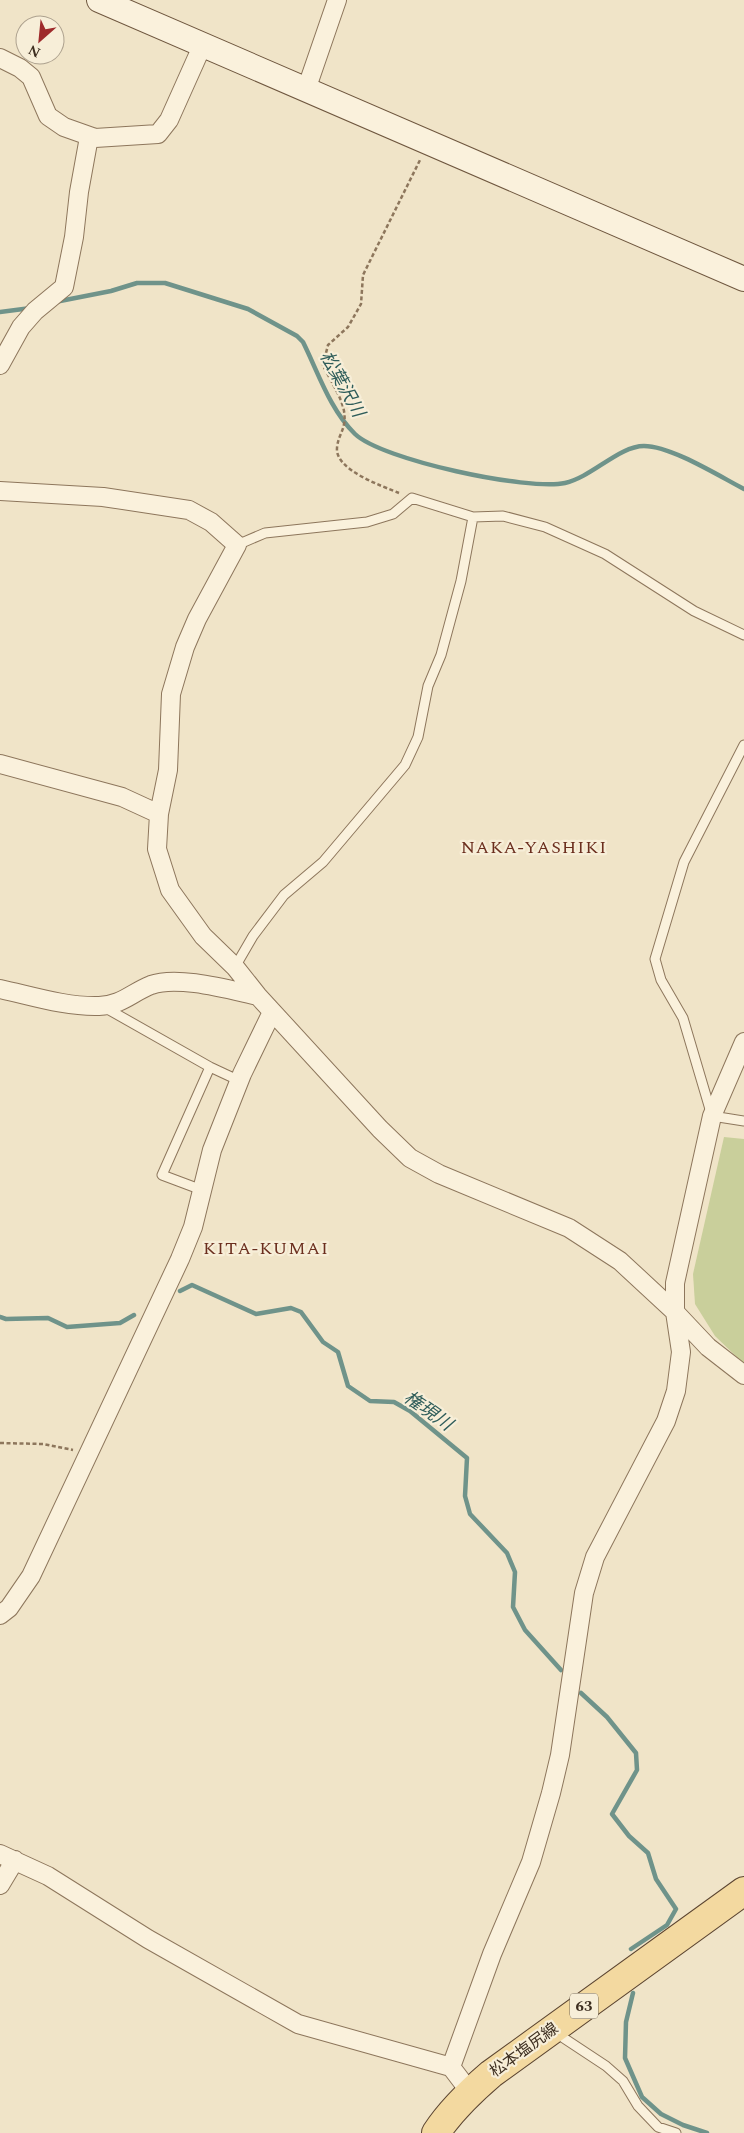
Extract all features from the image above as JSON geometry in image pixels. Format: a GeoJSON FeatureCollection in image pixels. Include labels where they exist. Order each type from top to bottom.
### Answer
{"type":"FeatureCollection","features":[{"type":"Feature","properties":{"kind":"main road","name":"松本塩尻線"},"geometry":{"type":"LineString","coordinates":[[436,2133],[447,2116],[470,2092],[551,2030],[744,1891]]}},
{"type":"Feature","properties":{"kind":"street"},"geometry":{"type":"LineString","coordinates":[[99,0],[744,279]]}},
{"type":"Feature","properties":{"kind":"street"},"geometry":{"type":"LineString","coordinates":[[306,90],[337,0]]}},
{"type":"Feature","properties":{"kind":"street"},"geometry":{"type":"LineString","coordinates":[[0,58],[20,68],[31,77],[48,116],[64,127],[89,137],[158,134],[169,120],[203,44]]}},
{"type":"Feature","properties":{"kind":"street"},"geometry":{"type":"LineString","coordinates":[[0,365],[21,327],[35,311],[64,287],[74,237],[79,192],[89,137]]}},
{"type":"Feature","properties":{"kind":"street"},"geometry":{"type":"LineString","coordinates":[[0,492],[103,497],[189,510],[211,522],[237,545],[197,619],[185,647],[171,694],[168,770],[160,814],[157,849],[170,890],[203,936],[235,967],[272,1012],[380,1129],[410,1158],[439,1174],[569,1228],[620,1261],[675,1312],[708,1347],[744,1375]]}},
{"type":"Feature","properties":{"kind":"street"},"geometry":{"type":"LineString","coordinates":[[0,764],[122,797],[160,814]]}},
{"type":"Feature","properties":{"kind":"street"},"geometry":{"type":"LineString","coordinates":[[0,989],[55,1001],[101,1006],[115,1005],[153,984],[183,981],[258,996]]}},
{"type":"Feature","properties":{"kind":"street"},"geometry":{"type":"LineString","coordinates":[[0,1615],[9,1608],[31,1576],[180,1259],[193,1227],[212,1150],[240,1081],[272,1012]]}},
{"type":"Feature","properties":{"kind":"street"},"geometry":{"type":"LineString","coordinates":[[450,2067],[492,1954],[531,1862],[551,1793],[560,1755],[584,1593],[595,1557],[666,1421],[676,1391],[681,1352],[675,1312],[675,1283],[712,1116],[744,1042]]}},
{"type":"Feature","properties":{"kind":"street"},"geometry":{"type":"LineString","coordinates":[[0,1885],[8,1857],[48,1876],[148,1939],[298,2024],[450,2067],[470,2092]]}},
{"type":"Feature","properties":{"kind":"lane"},"geometry":{"type":"LineString","coordinates":[[237,545],[265,533],[367,522],[393,514],[412,498],[472,517],[503,516],[545,527],[605,554],[694,611],[744,635]]}},
{"type":"Feature","properties":{"kind":"lane"},"geometry":{"type":"LineString","coordinates":[[235,967],[253,936],[284,895],[323,862],[405,765],[418,737],[428,686],[441,655],[461,581],[472,517]]}},
{"type":"Feature","properties":{"kind":"lane"},"geometry":{"type":"LineString","coordinates":[[744,745],[684,862],[655,959],[661,980],[683,1018],[712,1116],[744,1121]]}},
{"type":"Feature","properties":{"kind":"lane"},"geometry":{"type":"LineString","coordinates":[[101,1006],[210,1067],[240,1081]]}},
{"type":"Feature","properties":{"kind":"lane"},"geometry":{"type":"LineString","coordinates":[[202,1190],[162,1175],[210,1067]]}},
{"type":"Feature","properties":{"kind":"lane"},"geometry":{"type":"LineString","coordinates":[[551,2030],[606,2066],[622,2081],[638,2106],[658,2127],[676,2133]]}},
{"type":"Feature","properties":{"kind":"path"},"geometry":{"type":"LineString","coordinates":[[412,498],[367,480],[341,461],[336,448],[345,426],[344,409],[323,365],[328,345],[348,327],[361,304],[363,275],[428,142]]}},
{"type":"Feature","properties":{"kind":"path"},"geometry":{"type":"LineString","coordinates":[[0,1443],[43,1444],[89,1453]]}},
{"type":"Feature","properties":{"kind":"green space"},"geometry":{"type":"Polygon","coordinates":[[[724,1137],[744,1139],[744,1364],[715,1336],[695,1304],[693,1274],[724,1137]]]}},
{"type":"Feature","properties":{"kind":"waterway","name":"松葉沢川"},"geometry":{"type":"LineString","coordinates":[[55,302],[111,291],[137,283],[165,283],[248,309],[297,336],[303,342],[338,414],[355,434],[370,444],[424,463],[489,478],[546,484],[565,483],[585,475],[625,451],[644,446],[655,447],[681,456],[744,489]]}},
{"type":"Feature","properties":{"kind":"waterway","name":"松葉沢川"},"geometry":{"type":"LineString","coordinates":[[0,312],[31,308]]}},
{"type":"Feature","properties":{"kind":"waterway","name":"権現川"},"geometry":{"type":"LineString","coordinates":[[180,1291],[192,1285],[256,1314],[291,1308],[301,1312],[323,1342],[338,1352],[348,1386],[370,1401],[394,1402],[410,1411],[467,1458],[465,1496],[470,1514],[507,1553],[515,1572],[513,1607],[525,1630],[561,1670]]}},
{"type":"Feature","properties":{"kind":"waterway","name":"権現川"},"geometry":{"type":"LineString","coordinates":[[0,1317],[6,1319],[48,1318],[67,1327],[120,1323],[134,1315]]}},
{"type":"Feature","properties":{"kind":"waterway","name":"権現川"},"geometry":{"type":"LineString","coordinates":[[581,1693],[607,1717],[636,1753],[637,1770],[612,1814],[629,1836],[648,1853],[656,1879],[676,1909],[667,1925],[631,1949]]}},
{"type":"Feature","properties":{"kind":"waterway"},"geometry":{"type":"LineString","coordinates":[[633,1993],[626,2022],[625,2058],[642,2097],[661,2114],[683,2125],[707,2133]]}},
{"type":"Feature","properties":{"kind":"district","name":"NAKA-YASHIKI"},"geometry":{"type":"Point","coordinates":[534,847]}},
{"type":"Feature","properties":{"kind":"district","name":"KITA-KUMAI"},"geometry":{"type":"Point","coordinates":[266,1248]}}]}
